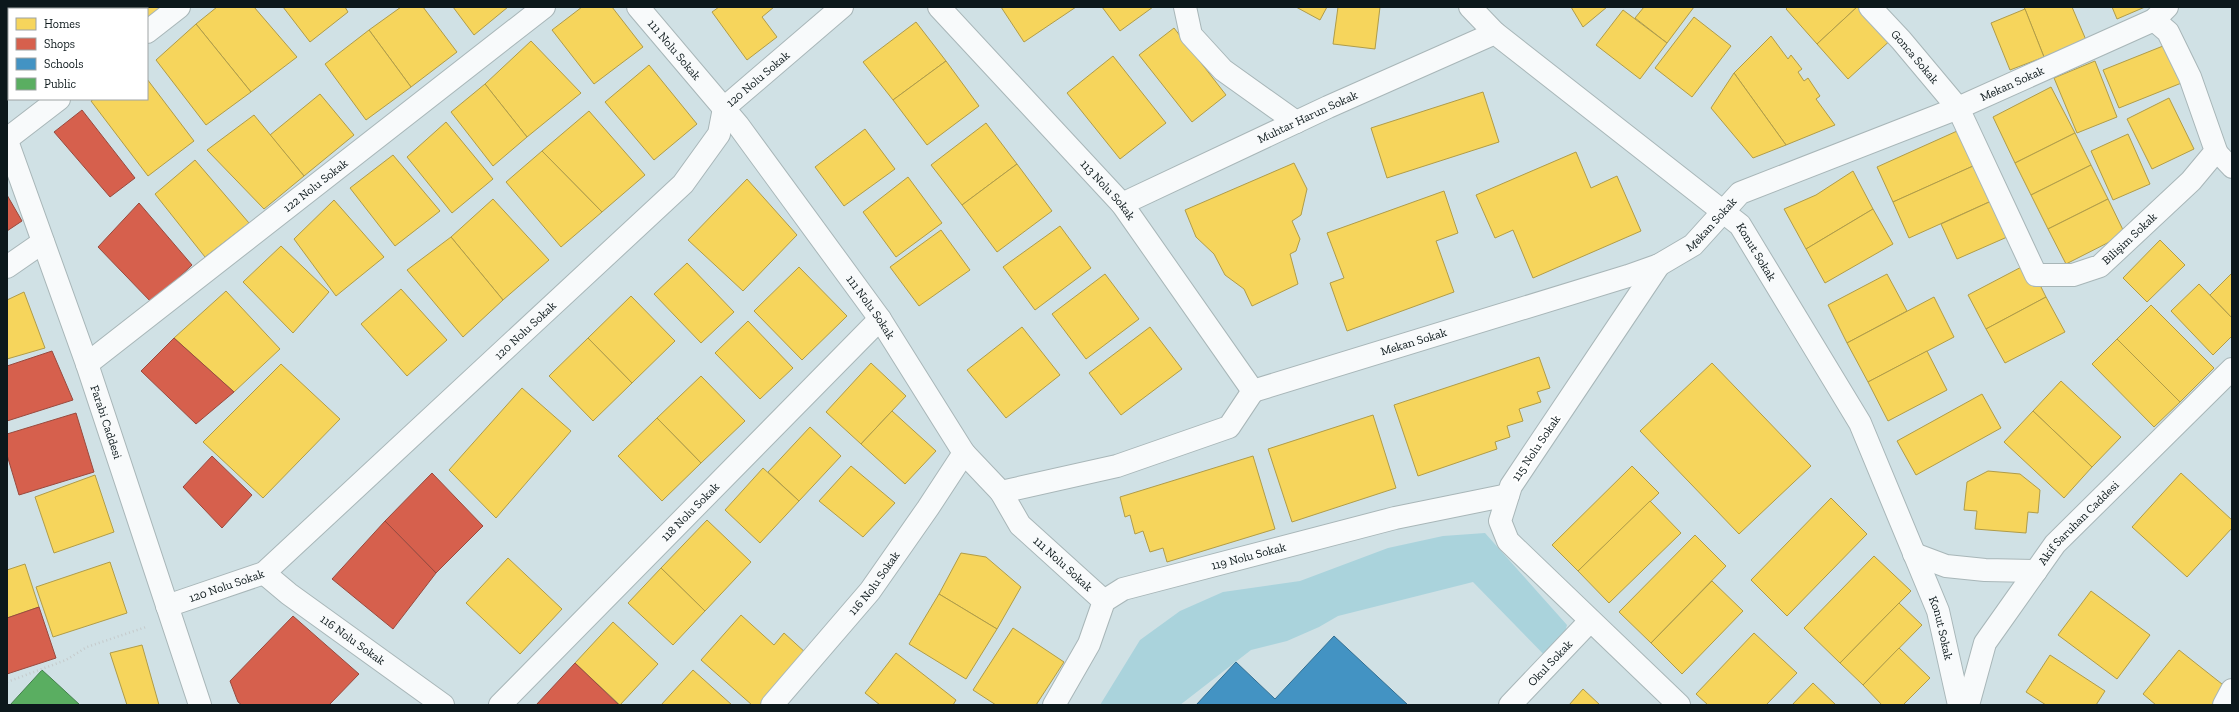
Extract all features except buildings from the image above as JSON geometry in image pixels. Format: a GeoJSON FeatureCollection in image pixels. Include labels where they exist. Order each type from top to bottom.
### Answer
{"type":"FeatureCollection","features":[{"type":"Feature","properties":{"kind":"street"},"geometry":{"type":"LineString","coordinates":[[148,31],[179,7]]}},
{"type":"Feature","properties":{"kind":"street","name":"122 Nolu Sokak"},"geometry":{"type":"LineString","coordinates":[[87,364],[544,7]]}},
{"type":"Feature","properties":{"kind":"street","name":"111 Nolu Sokak"},"geometry":{"type":"LineString","coordinates":[[638,7],[724,108],[880,319],[964,453],[1002,492],[1020,525],[1104,602]]}},
{"type":"Feature","properties":{"kind":"street","name":"120 Nolu Sokak"},"geometry":{"type":"LineString","coordinates":[[167,606],[264,573],[683,184],[719,134],[724,108],[842,7]]}},
{"type":"Feature","properties":{"kind":"street","name":"113 Nolu Sokak"},"geometry":{"type":"LineString","coordinates":[[939,7],[1122,204],[1253,391]]}},
{"type":"Feature","properties":{"kind":"street"},"geometry":{"type":"LineString","coordinates":[[1185,7],[1191,36],[1223,70],[1296,122]]}},
{"type":"Feature","properties":{"kind":"street","name":"Konut Sokak"},"geometry":{"type":"LineString","coordinates":[[1470,7],[1496,34],[1740,225],[1860,423],[1938,611],[1959,705]]}},
{"type":"Feature","properties":{"kind":"street","name":"Gonca Sokak"},"geometry":{"type":"LineString","coordinates":[[1870,7],[1901,40],[1958,108]]}},
{"type":"Feature","properties":{"kind":"street"},"geometry":{"type":"LineString","coordinates":[[2161,14],[2190,77],[2216,151],[2232,168]]}},
{"type":"Feature","properties":{"kind":"street","name":"Mekan Sokak"},"geometry":{"type":"LineString","coordinates":[[1253,391],[1628,276],[1659,265],[1694,245],[1740,193],[1958,108],[2161,14]]}},
{"type":"Feature","properties":{"kind":"street","name":"Muhtar Harun Sokak"},"geometry":{"type":"LineString","coordinates":[[1122,204],[1296,122],[1496,34]]}},
{"type":"Feature","properties":{"kind":"street"},"geometry":{"type":"LineString","coordinates":[[7,140],[58,100]]}},
{"type":"Feature","properties":{"kind":"street","name":"Bilişim Sokak"},"geometry":{"type":"LineString","coordinates":[[1958,108],[2036,275],[2073,275],[2100,266],[2191,181],[2216,151]]}},
{"type":"Feature","properties":{"kind":"street","name":"Farabi Caddesi"},"geometry":{"type":"LineString","coordinates":[[7,140],[87,364],[200,705]]}},
{"type":"Feature","properties":{"kind":"street"},"geometry":{"type":"LineString","coordinates":[[7,267],[43,242]]}},
{"type":"Feature","properties":{"kind":"street","name":"115 Nolu Sokak"},"geometry":{"type":"LineString","coordinates":[[1659,265],[1511,486],[1500,521],[1508,541],[1590,621],[1680,705]]}},
{"type":"Feature","properties":{"kind":"street","name":"118 Nolu Sokak"},"geometry":{"type":"LineString","coordinates":[[500,705],[880,319]]}},
{"type":"Feature","properties":{"kind":"street","name":"Akif Saruhan Caddesi"},"geometry":{"type":"LineString","coordinates":[[1968,705],[1985,643],[2055,544],[2232,369]]}},
{"type":"Feature","properties":{"kind":"street"},"geometry":{"type":"LineString","coordinates":[[1002,492],[1117,466],[1229,427],[1253,391]]}},
{"type":"Feature","properties":{"kind":"street","name":"116 Nolu Sokak"},"geometry":{"type":"LineString","coordinates":[[772,705],[870,591],[964,453]]}},
{"type":"Feature","properties":{"kind":"street","name":"119 Nolu Sokak"},"geometry":{"type":"LineString","coordinates":[[1104,602],[1123,589],[1395,518],[1508,495]]}},
{"type":"Feature","properties":{"kind":"street"},"geometry":{"type":"LineString","coordinates":[[1914,554],[1946,566],[1985,570],[2036,571]]}},
{"type":"Feature","properties":{"kind":"street","name":"116 Nolu Sokak"},"geometry":{"type":"LineString","coordinates":[[264,573],[290,594],[443,705]]}},
{"type":"Feature","properties":{"kind":"street"},"geometry":{"type":"LineString","coordinates":[[1054,705],[1089,644],[1104,602]]}},
{"type":"Feature","properties":{"kind":"street","name":"Okul Sokak"},"geometry":{"type":"LineString","coordinates":[[1510,705],[1590,621]]}},
{"type":"Feature","properties":{"kind":"street"},"geometry":{"type":"LineString","coordinates":[[2224,705],[2232,690]]}},
{"type":"Feature","properties":{"kind":"path"},"geometry":{"type":"LineString","coordinates":[[7,682],[66,660],[87,647],[151,625]]}},
{"type":"Feature","properties":{"kind":"shaded area"},"geometry":{"type":"Polygon","coordinates":[[[1485,533],[1567,625],[1556,667],[1473,582],[1338,616],[1319,627],[1287,641],[1251,650],[1180,705],[1100,705],[1140,640],[1180,611],[1223,592],[1300,581],[1388,548],[1443,536],[1485,533]]]}}]}
